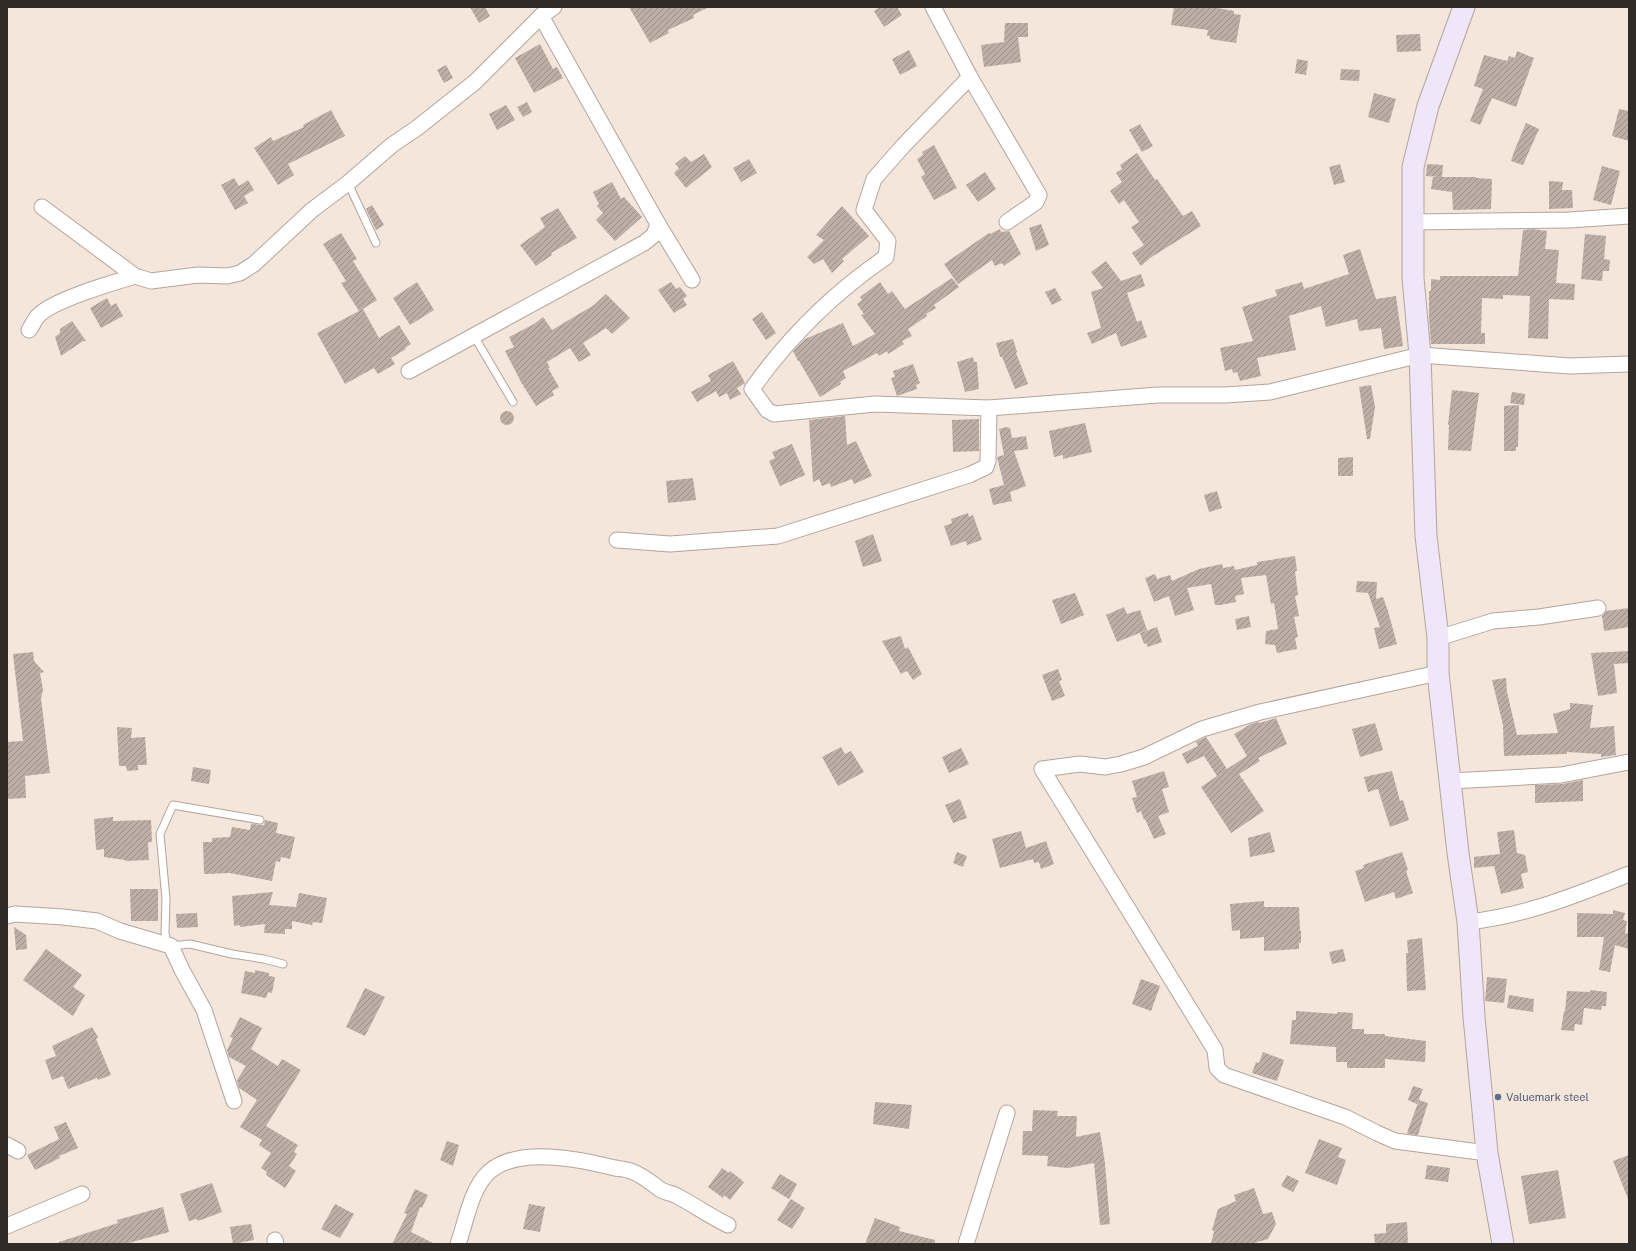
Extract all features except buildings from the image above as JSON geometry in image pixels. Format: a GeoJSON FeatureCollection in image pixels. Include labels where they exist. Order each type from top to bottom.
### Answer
{"type":"FeatureCollection","features":[{"type":"Feature","properties":{"kind":"street"},"geometry":{"type":"LineString","coordinates":[[42,207],[135,276],[151,281],[198,275],[227,276],[240,273],[254,264],[312,210],[348,183],[392,145],[429,119],[475,82],[541,16],[554,7]]}},
{"type":"Feature","properties":{"kind":"street"},"geometry":{"type":"LineString","coordinates":[[933,7],[970,77],[1039,195],[1036,202],[1007,222]]}},
{"type":"Feature","properties":{"kind":"street"},"geometry":{"type":"LineString","coordinates":[[1464,7],[1428,106],[1413,167],[1413,278],[1420,355],[1426,536],[1438,638],[1438,673],[1458,853],[1468,922],[1474,1017],[1487,1153],[1503,1244]]}},
{"type":"Feature","properties":{"kind":"street"},"geometry":{"type":"LineString","coordinates":[[541,16],[658,224],[692,280]]}},
{"type":"Feature","properties":{"kind":"street"},"geometry":{"type":"LineString","coordinates":[[970,77],[903,146],[874,179],[864,210],[888,241],[886,257],[860,275],[817,314],[767,367],[752,389],[767,410],[774,414],[875,404],[989,408],[1158,395],[1225,395],[1270,392],[1420,355],[1570,366],[1629,364]]}},
{"type":"Feature","properties":{"kind":"street"},"geometry":{"type":"LineString","coordinates":[[1413,222],[1569,220],[1629,216]]}},
{"type":"Feature","properties":{"kind":"street"},"geometry":{"type":"LineString","coordinates":[[410,371],[644,243],[654,235],[658,224]]}},
{"type":"Feature","properties":{"kind":"street"},"geometry":{"type":"LineString","coordinates":[[29,330],[38,316],[48,309],[87,291],[135,276]]}},
{"type":"Feature","properties":{"kind":"street"},"geometry":{"type":"LineString","coordinates":[[617,540],[670,544],[778,536],[970,475],[986,467],[988,461],[989,408]]}},
{"type":"Feature","properties":{"kind":"street"},"geometry":{"type":"LineString","coordinates":[[1438,638],[1493,621],[1539,617],[1598,608]]}},
{"type":"Feature","properties":{"kind":"street"},"geometry":{"type":"LineString","coordinates":[[1438,673],[1260,712],[1202,729],[1144,757],[1121,764],[1105,767],[1080,764],[1042,769],[1215,1050],[1217,1068],[1224,1075],[1340,1115],[1377,1134],[1396,1140],[1487,1153]]}},
{"type":"Feature","properties":{"kind":"street"},"geometry":{"type":"LineString","coordinates":[[1451,781],[1561,775],[1629,762]]}},
{"type":"Feature","properties":{"kind":"street"},"geometry":{"type":"LineString","coordinates":[[1468,922],[1487,920],[1552,904],[1629,874]]}},
{"type":"Feature","properties":{"kind":"street"},"geometry":{"type":"LineString","coordinates":[[7,916],[15,914],[97,922],[120,931],[169,945],[204,1010],[234,1101]]}},
{"type":"Feature","properties":{"kind":"street"},"geometry":{"type":"LineString","coordinates":[[966,1244],[1007,1113]]}},
{"type":"Feature","properties":{"kind":"street"},"geometry":{"type":"LineString","coordinates":[[458,1244],[469,1208],[478,1187],[488,1173],[504,1162],[526,1158],[567,1158],[598,1163],[631,1171],[647,1178],[662,1190],[710,1217],[728,1225]]}},
{"type":"Feature","properties":{"kind":"street"},"geometry":{"type":"LineString","coordinates":[[7,1226],[82,1194]]}},
{"type":"Feature","properties":{"kind":"lane"},"geometry":{"type":"LineString","coordinates":[[348,183],[376,243]]}},
{"type":"Feature","properties":{"kind":"lane"},"geometry":{"type":"LineString","coordinates":[[474,336],[513,402]]}},
{"type":"Feature","properties":{"kind":"lane"},"geometry":{"type":"LineString","coordinates":[[260,820],[173,805],[160,834],[166,899],[165,932],[169,945],[190,944],[284,964]]}},
{"type":"Feature","properties":{"kind":"place","name":"Valuemark steel"},"geometry":{"type":"Point","coordinates":[1498,1097]}}]}
